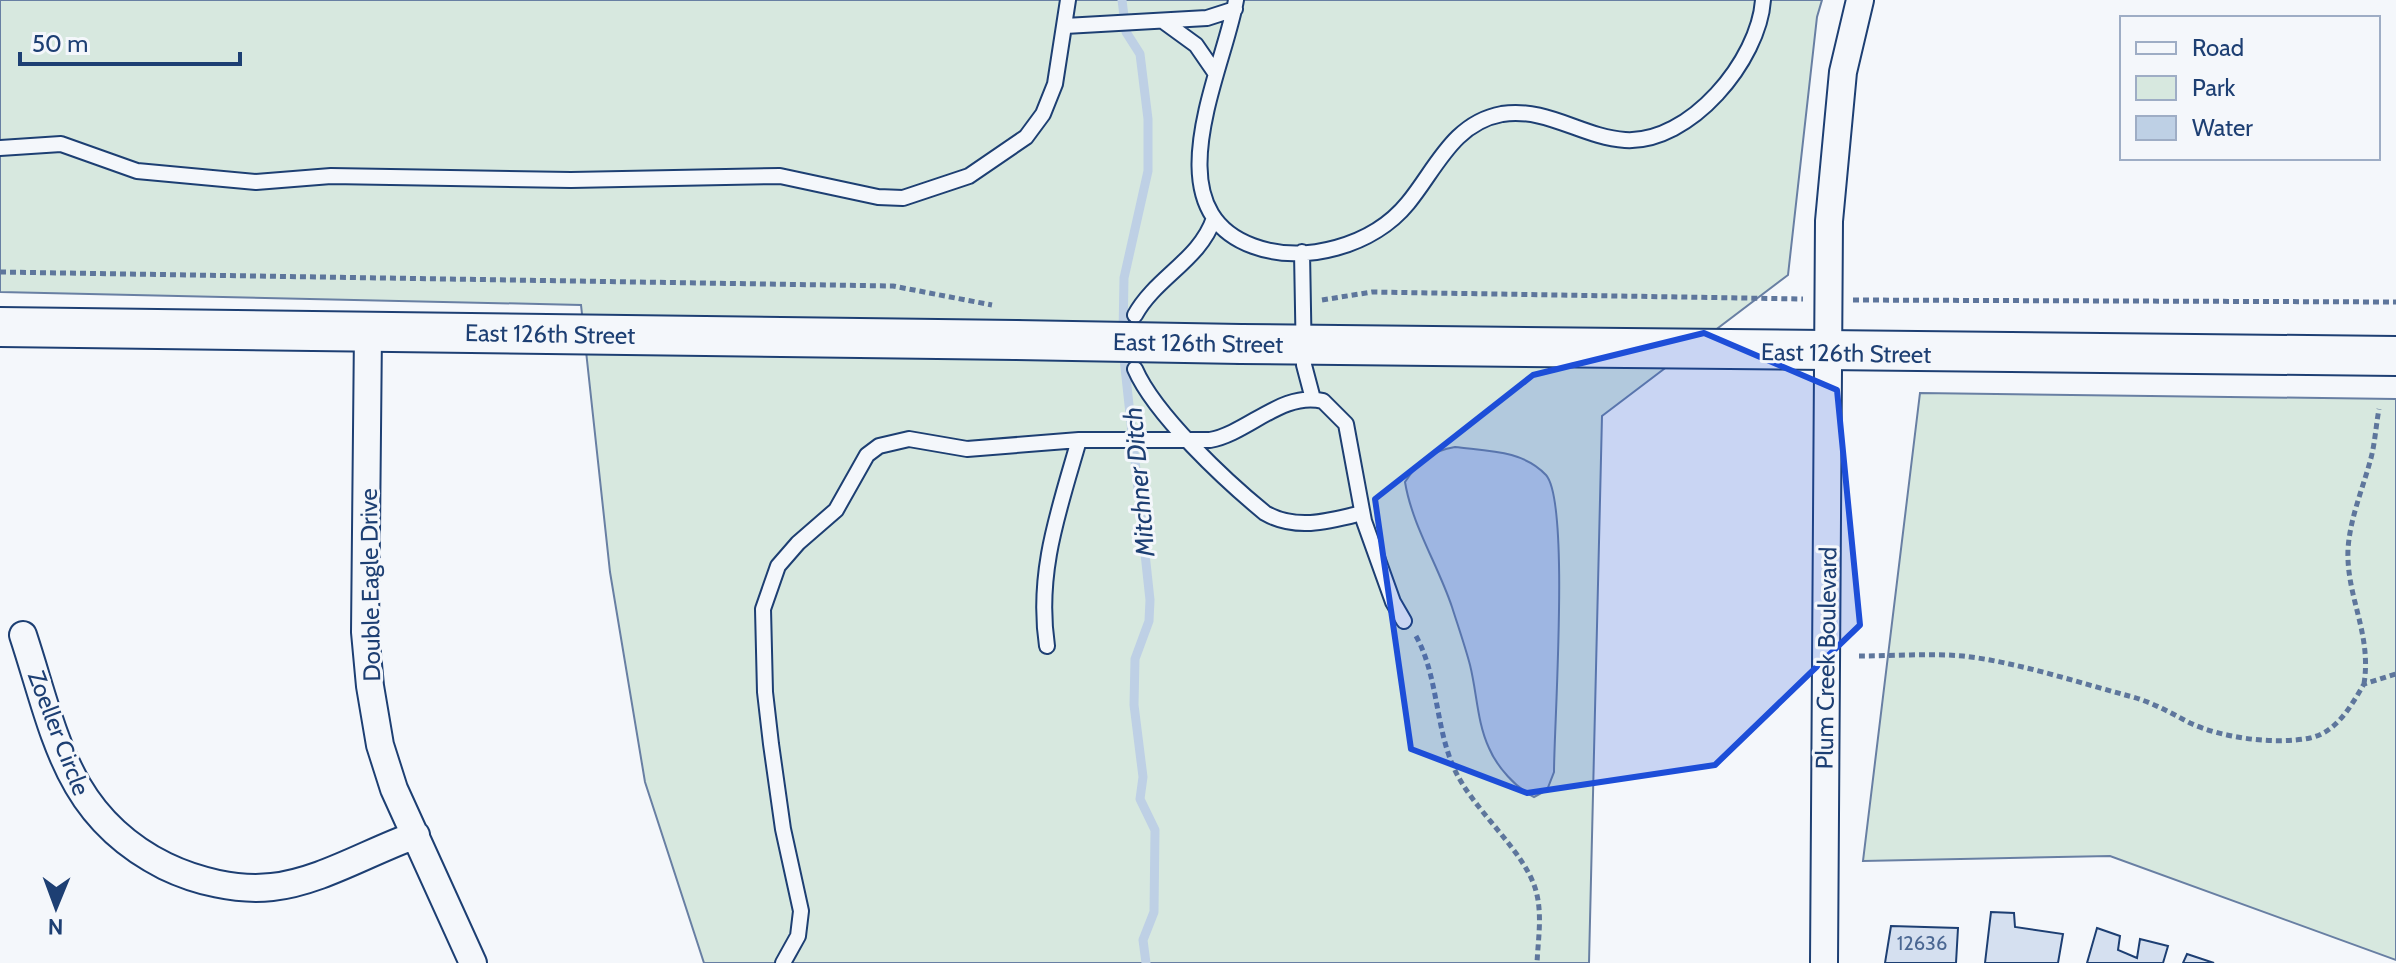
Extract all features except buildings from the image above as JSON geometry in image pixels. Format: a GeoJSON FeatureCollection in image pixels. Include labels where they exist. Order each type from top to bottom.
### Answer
{"type":"FeatureCollection","features":[{"type":"Feature","properties":{"kind":"street","name":"Plum Creek Boulevard"},"geometry":{"type":"LineString","coordinates":[[1824,963],[1829,221],[1843,72],[1860,0]]}},
{"type":"Feature","properties":{"kind":"street","name":"East 126th Street"},"geometry":{"type":"LineString","coordinates":[[0,327],[368,331],[1008,324],[1241,344],[1829,353],[2396,356]]}},
{"type":"Feature","properties":{"kind":"street","name":"Double Eagle Drive"},"geometry":{"type":"LineString","coordinates":[[368,331],[365,632],[370,686],[380,745],[394,789],[473,963]]}},
{"type":"Feature","properties":{"kind":"street","name":"Zoeller Circle"},"geometry":{"type":"LineString","coordinates":[[23,635],[67,768],[89,808],[114,834],[142,855],[181,874],[222,885],[272,887],[316,874],[416,835]]}},
{"type":"Feature","properties":{"kind":"lane"},"geometry":{"type":"LineString","coordinates":[[0,148],[61,144],[137,171],[256,182],[331,176],[571,180],[780,176],[802,178],[878,197],[903,198],[969,176],[1026,137],[1043,114],[1055,84],[1068,0]]}},
{"type":"Feature","properties":{"kind":"lane"},"geometry":{"type":"LineString","coordinates":[[1235,4],[1203,118],[1200,163],[1206,202],[1223,228],[1251,246],[1268,251],[1302,252],[1350,243],[1383,226],[1407,204],[1448,146],[1482,119],[1528,113],[1628,140],[1654,137],[1669,130],[1698,109],[1744,61],[1758,30],[1763,0]]}},
{"type":"Feature","properties":{"kind":"lane"},"geometry":{"type":"LineString","coordinates":[[1065,26],[1207,18],[1235,4]]}},
{"type":"Feature","properties":{"kind":"lane"},"geometry":{"type":"LineString","coordinates":[[1162,21],[1196,45],[1216,74]]}},
{"type":"Feature","properties":{"kind":"lane"},"geometry":{"type":"LineString","coordinates":[[1135,315],[1150,293],[1199,247],[1214,218]]}},
{"type":"Feature","properties":{"kind":"lane"},"geometry":{"type":"LineString","coordinates":[[1302,252],[1306,384],[1313,399]]}},
{"type":"Feature","properties":{"kind":"lane"},"geometry":{"type":"LineString","coordinates":[[1135,369],[1154,399],[1192,442],[1257,506],[1278,520],[1303,523],[1362,513]]}},
{"type":"Feature","properties":{"kind":"lane"},"geometry":{"type":"LineString","coordinates":[[783,963],[798,936],[801,911],[783,829],[765,692],[763,609],[778,566],[798,543],[836,510],[857,469],[879,446],[909,439],[967,449],[1079,440],[1192,442],[1224,438],[1295,401],[1313,399],[1330,405],[1346,424],[1362,513],[1393,602],[1404,621]]}},
{"type":"Feature","properties":{"kind":"lane"},"geometry":{"type":"LineString","coordinates":[[1047,646],[1043,601],[1047,551],[1079,440]]}},
{"type":"Feature","properties":{"kind":"path"},"geometry":{"type":"LineString","coordinates":[[0,272],[893,286],[918,288],[1008,324]]}},
{"type":"Feature","properties":{"kind":"path"},"geometry":{"type":"LineString","coordinates":[[1859,656],[1963,656],[2160,705],[2191,723],[2220,733],[2264,738],[2311,738],[2334,726],[2349,711],[2364,684],[2368,649],[2351,583],[2348,551],[2351,526],[2372,453],[2379,409]]}},
{"type":"Feature","properties":{"kind":"path"},"geometry":{"type":"LineString","coordinates":[[1404,621],[1426,654],[1447,749],[1462,784],[1527,872],[1537,892],[1540,916],[1537,963]]}},
{"type":"Feature","properties":{"kind":"path"},"geometry":{"type":"LineString","coordinates":[[2364,684],[2396,674]]}},
{"type":"Feature","properties":{"kind":"highlighted area"},"geometry":{"type":"Polygon","coordinates":[[[1704,333],[1837,390],[1860,625],[1715,765],[1527,793],[1411,749],[1375,499],[1533,375],[1704,333]]]}},
{"type":"Feature","properties":{"kind":"green space"},"geometry":{"type":"Polygon","coordinates":[[[0,0],[1822,0],[1817,17],[1788,275],[1602,416],[1589,963],[704,963],[645,782],[610,572],[581,305],[0,292],[0,0]]]}},
{"type":"Feature","properties":{"kind":"green space"},"geometry":{"type":"Polygon","coordinates":[[[1920,393],[2396,399],[2396,960],[2110,856],[1863,861],[1920,393]]]}},
{"type":"Feature","properties":{"kind":"water"},"geometry":{"type":"Polygon","coordinates":[[[1455,447],[1504,453],[1526,461],[1546,475],[1553,494],[1559,568],[1554,772],[1547,790],[1534,797],[1508,776],[1489,748],[1461,636],[1408,498],[1405,482],[1415,469],[1426,458],[1455,447]]]}},
{"type":"Feature","properties":{"kind":"waterway","name":"Mitchner Ditch"},"geometry":{"type":"LineString","coordinates":[[1122,0],[1126,32],[1140,54],[1148,119],[1148,171],[1124,278],[1123,334]]}},
{"type":"Feature","properties":{"kind":"waterway","name":"Mitchner Ditch"},"geometry":{"type":"LineString","coordinates":[[1123,349],[1150,600],[1149,621],[1135,659],[1134,705],[1143,777],[1140,799],[1155,830],[1154,912],[1143,940],[1146,963]]}}]}
